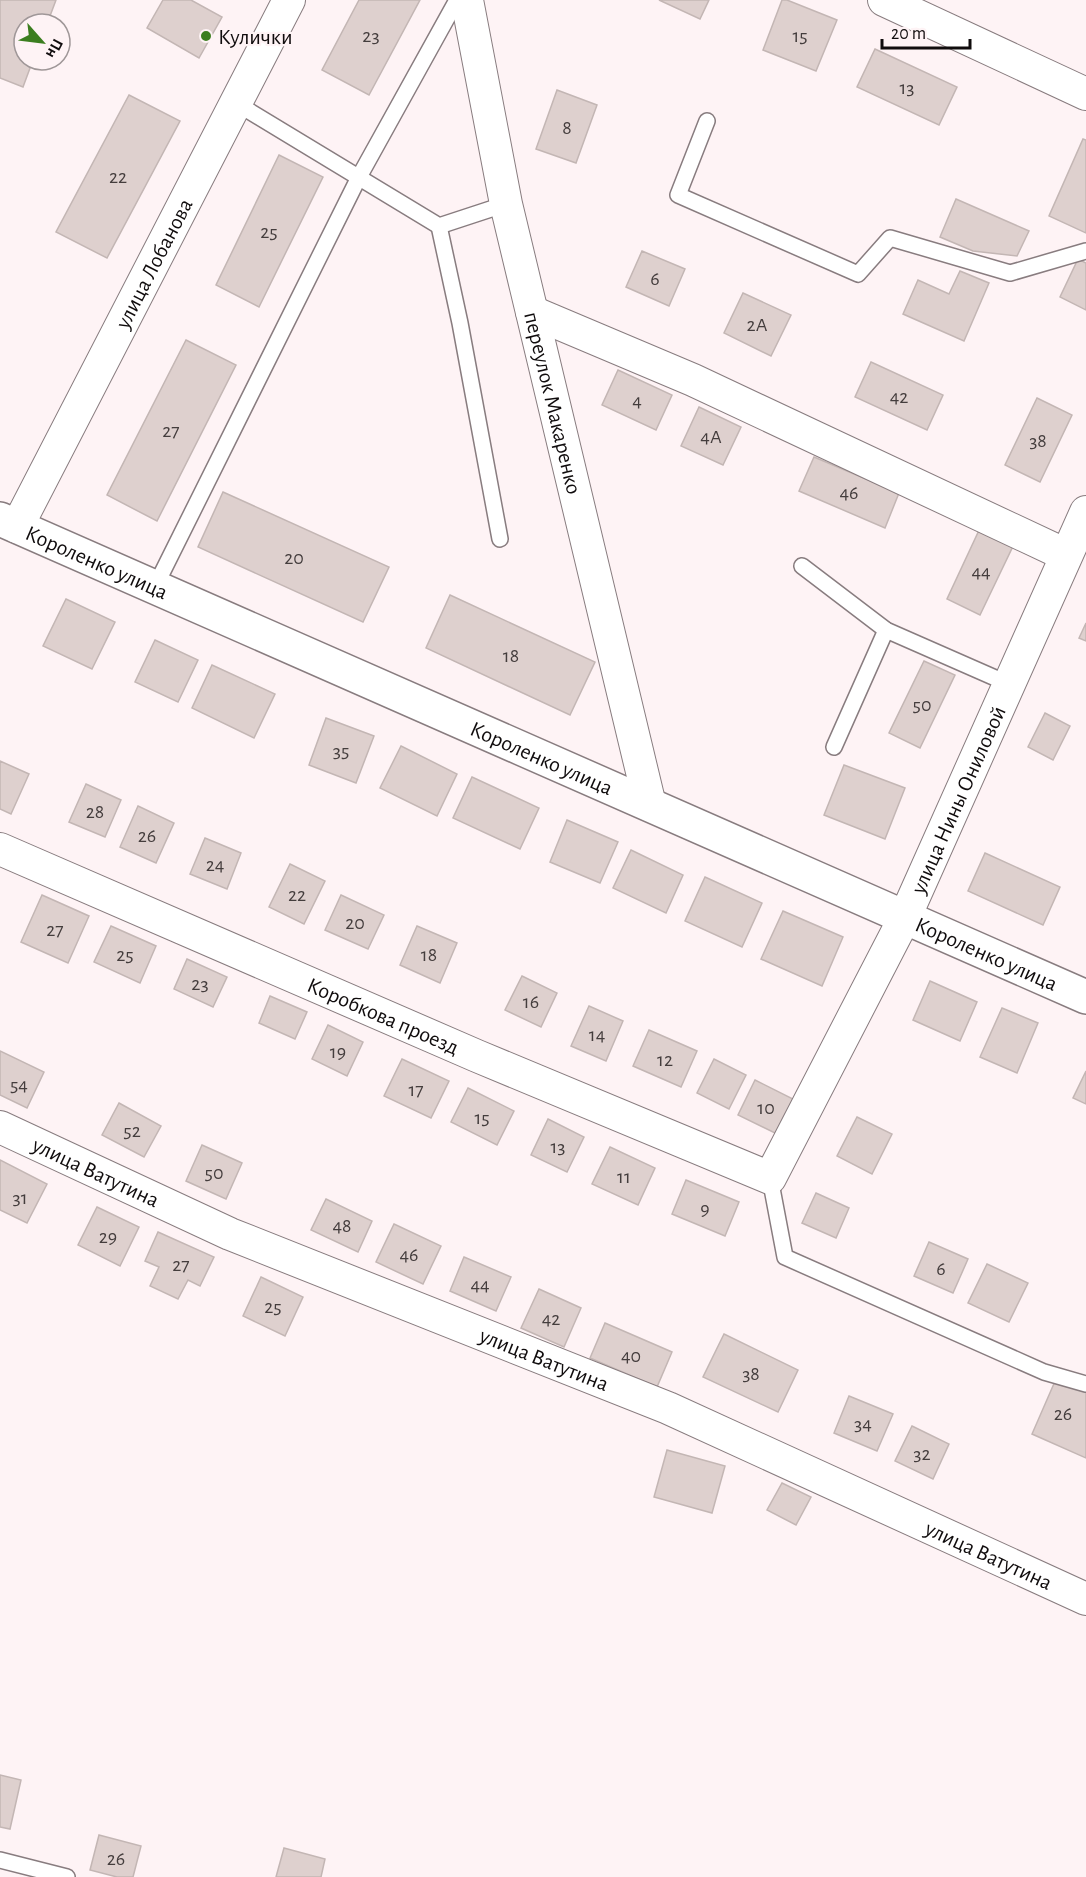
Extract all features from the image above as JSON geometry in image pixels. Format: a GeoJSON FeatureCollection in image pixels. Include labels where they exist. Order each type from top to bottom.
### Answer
{"type":"FeatureCollection","features":[{"type":"Feature","properties":{"kind":"street","name":"улица Лобанова"},"geometry":{"type":"LineString","coordinates":[[8,523],[236,103],[289,0]]}},
{"type":"Feature","properties":{"kind":"street","name":"переулок Макаренко"},"geometry":{"type":"LineString","coordinates":[[467,0],[506,204],[650,805]]}},
{"type":"Feature","properties":{"kind":"street"},"geometry":{"type":"LineString","coordinates":[[884,0],[1086,94]]}},
{"type":"Feature","properties":{"kind":"street"},"geometry":{"type":"LineString","coordinates":[[532,312],[693,380],[1075,550]]}},
{"type":"Feature","properties":{"kind":"street","name":"улица Нины Ониловой"},"geometry":{"type":"LineString","coordinates":[[770,1178],[905,917],[1009,684],[1075,550],[1086,512]]}},
{"type":"Feature","properties":{"kind":"street","name":"Короленко улица"},"geometry":{"type":"LineString","coordinates":[[8,523],[1086,997]]}},
{"type":"Feature","properties":{"kind":"street","name":"Коробкова проезд"},"geometry":{"type":"LineString","coordinates":[[0,849],[466,1052],[770,1178]]}},
{"type":"Feature","properties":{"kind":"street","name":"улица Ватутина"},"geometry":{"type":"LineString","coordinates":[[0,1127],[230,1234],[668,1408],[1086,1599]]}},
{"type":"Feature","properties":{"kind":"lane"},"geometry":{"type":"LineString","coordinates":[[155,587],[359,177],[457,0]]}},
{"type":"Feature","properties":{"kind":"lane"},"geometry":{"type":"LineString","coordinates":[[236,103],[439,226],[460,324],[500,539]]}},
{"type":"Feature","properties":{"kind":"lane"},"geometry":{"type":"LineString","coordinates":[[707,121],[678,195],[858,274],[890,238],[1010,273],[1086,251]]}},
{"type":"Feature","properties":{"kind":"lane"},"geometry":{"type":"LineString","coordinates":[[439,226],[506,204]]}},
{"type":"Feature","properties":{"kind":"lane"},"geometry":{"type":"LineString","coordinates":[[802,566],[886,630],[1009,684]]}},
{"type":"Feature","properties":{"kind":"lane"},"geometry":{"type":"LineString","coordinates":[[834,747],[886,630]]}},
{"type":"Feature","properties":{"kind":"lane"},"geometry":{"type":"LineString","coordinates":[[770,1178],[785,1257],[1044,1372],[1086,1384]]}},
{"type":"Feature","properties":{"kind":"lane"},"geometry":{"type":"LineString","coordinates":[[0,1860],[67,1877]]}},
{"type":"Feature","properties":{"kind":"building"},"geometry":{"type":"Polygon","coordinates":[[[0,0],[56,0],[52,12],[12,12],[12,72],[29,72],[23,87],[0,78],[0,0]]]}},
{"type":"Feature","properties":{"kind":"building"},"geometry":{"type":"Polygon","coordinates":[[[163,0],[191,0],[222,17],[199,58],[147,28],[163,0]]]}},
{"type":"Feature","properties":{"kind":"building"},"geometry":{"type":"Polygon","coordinates":[[[359,0],[420,0],[369,95],[322,70],[359,0]]]}},
{"type":"Feature","properties":{"kind":"building"},"geometry":{"type":"Polygon","coordinates":[[[659,0],[709,0],[700,19],[659,0]]]}},
{"type":"Feature","properties":{"kind":"building"},"geometry":{"type":"Polygon","coordinates":[[[782,0],[837,20],[816,71],[763,50],[782,0]]]}},
{"type":"Feature","properties":{"kind":"building"},"geometry":{"type":"Polygon","coordinates":[[[875,49],[957,87],[939,125],[857,87],[875,49]]]}},
{"type":"Feature","properties":{"kind":"building"},"geometry":{"type":"Polygon","coordinates":[[[557,90],[597,105],[576,163],[536,149],[557,90]]]}},
{"type":"Feature","properties":{"kind":"building"},"geometry":{"type":"Polygon","coordinates":[[[129,95],[180,121],[107,258],[56,232],[129,95]]]}},
{"type":"Feature","properties":{"kind":"building"},"geometry":{"type":"Polygon","coordinates":[[[1083,139],[1086,140],[1086,233],[1049,216],[1083,139]]]}},
{"type":"Feature","properties":{"kind":"building"},"geometry":{"type":"Polygon","coordinates":[[[279,155],[323,177],[259,307],[216,285],[279,155]]]}},
{"type":"Feature","properties":{"kind":"building"},"geometry":{"type":"Polygon","coordinates":[[[956,199],[1029,231],[1017,256],[973,251],[940,237],[956,199]]]}},
{"type":"Feature","properties":{"kind":"building"},"geometry":{"type":"Polygon","coordinates":[[[642,251],[685,269],[669,306],[626,287],[642,251]]]}},
{"type":"Feature","properties":{"kind":"building"},"geometry":{"type":"Polygon","coordinates":[[[1078,259],[1086,263],[1086,310],[1060,297],[1078,259]]]}},
{"type":"Feature","properties":{"kind":"building"},"geometry":{"type":"Polygon","coordinates":[[[960,271],[989,283],[964,341],[903,314],[918,280],[949,294],[960,271]]]}},
{"type":"Feature","properties":{"kind":"building"},"geometry":{"type":"Polygon","coordinates":[[[743,293],[791,315],[771,356],[724,333],[743,293]]]}},
{"type":"Feature","properties":{"kind":"building"},"geometry":{"type":"Polygon","coordinates":[[[186,340],[236,365],[157,521],[107,495],[186,340]]]}},
{"type":"Feature","properties":{"kind":"building"},"geometry":{"type":"Polygon","coordinates":[[[871,362],[943,395],[927,430],[855,397],[871,362]]]}},
{"type":"Feature","properties":{"kind":"building"},"geometry":{"type":"Polygon","coordinates":[[[618,370],[672,395],[656,430],[602,405],[618,370]]]}},
{"type":"Feature","properties":{"kind":"building"},"geometry":{"type":"Polygon","coordinates":[[[1037,398],[1072,415],[1040,482],[1005,465],[1037,398]]]}},
{"type":"Feature","properties":{"kind":"building"},"geometry":{"type":"Polygon","coordinates":[[[699,407],[741,427],[723,465],[681,446],[699,407]]]}},
{"type":"Feature","properties":{"kind":"building"},"geometry":{"type":"Polygon","coordinates":[[[814,457],[899,493],[885,528],[799,491],[814,457]]]}},
{"type":"Feature","properties":{"kind":"building"},"geometry":{"type":"Polygon","coordinates":[[[223,492],[389,567],[363,622],[198,547],[223,492]]]}},
{"type":"Feature","properties":{"kind":"building"},"geometry":{"type":"Polygon","coordinates":[[[981,526],[1015,542],[980,615],[947,599],[981,526]]]}},
{"type":"Feature","properties":{"kind":"building"},"geometry":{"type":"Polygon","coordinates":[[[450,595],[595,662],[570,715],[426,648],[450,595]]]}},
{"type":"Feature","properties":{"kind":"building"},"geometry":{"type":"Polygon","coordinates":[[[66,599],[115,622],[92,669],[43,646],[66,599]]]}},
{"type":"Feature","properties":{"kind":"building"},"geometry":{"type":"Polygon","coordinates":[[[1086,623],[1086,641],[1079,638],[1086,623]]]}},
{"type":"Feature","properties":{"kind":"building"},"geometry":{"type":"Polygon","coordinates":[[[155,640],[198,660],[178,702],[135,682],[155,640]]]}},
{"type":"Feature","properties":{"kind":"building"},"geometry":{"type":"Polygon","coordinates":[[[924,661],[955,675],[920,748],[889,733],[924,661]]]}},
{"type":"Feature","properties":{"kind":"building"},"geometry":{"type":"Polygon","coordinates":[[[212,665],[275,694],[254,738],[192,708],[212,665]]]}},
{"type":"Feature","properties":{"kind":"building"},"geometry":{"type":"Polygon","coordinates":[[[1045,713],[1070,726],[1053,760],[1028,747],[1045,713]]]}},
{"type":"Feature","properties":{"kind":"building"},"geometry":{"type":"Polygon","coordinates":[[[326,718],[374,736],[356,783],[309,765],[326,718]]]}},
{"type":"Feature","properties":{"kind":"building"},"geometry":{"type":"Polygon","coordinates":[[[401,746],[457,774],[437,816],[380,788],[401,746]]]}},
{"type":"Feature","properties":{"kind":"building"},"geometry":{"type":"Polygon","coordinates":[[[0,761],[29,774],[11,814],[0,809],[0,761]]]}},
{"type":"Feature","properties":{"kind":"building"},"geometry":{"type":"Polygon","coordinates":[[[844,765],[905,788],[885,839],[824,815],[844,765]]]}},
{"type":"Feature","properties":{"kind":"building"},"geometry":{"type":"Polygon","coordinates":[[[472,777],[539,808],[520,849],[453,818],[472,777]]]}},
{"type":"Feature","properties":{"kind":"building"},"geometry":{"type":"Polygon","coordinates":[[[86,784],[121,800],[105,837],[69,822],[86,784]]]}},
{"type":"Feature","properties":{"kind":"building"},"geometry":{"type":"Polygon","coordinates":[[[138,806],[174,823],[156,863],[120,847],[138,806]]]}},
{"type":"Feature","properties":{"kind":"building"},"geometry":{"type":"Polygon","coordinates":[[[567,820],[618,842],[600,883],[550,862],[567,820]]]}},
{"type":"Feature","properties":{"kind":"building"},"geometry":{"type":"Polygon","coordinates":[[[205,838],[241,853],[227,889],[190,874],[205,838]]]}},
{"type":"Feature","properties":{"kind":"building"},"geometry":{"type":"Polygon","coordinates":[[[631,850],[683,875],[666,913],[613,888],[631,850]]]}},
{"type":"Feature","properties":{"kind":"building"},"geometry":{"type":"Polygon","coordinates":[[[985,853],[1060,887],[1043,925],[968,891],[985,853]]]}},
{"type":"Feature","properties":{"kind":"building"},"geometry":{"type":"Polygon","coordinates":[[[290,864],[325,881],[304,924],[269,907],[290,864]]]}},
{"type":"Feature","properties":{"kind":"building"},"geometry":{"type":"Polygon","coordinates":[[[705,877],[762,903],[742,947],[685,921],[705,877]]]}},
{"type":"Feature","properties":{"kind":"building"},"geometry":{"type":"Polygon","coordinates":[[[42,895],[89,916],[68,963],[21,942],[42,895]]]}},
{"type":"Feature","properties":{"kind":"building"},"geometry":{"type":"Polygon","coordinates":[[[341,895],[384,915],[368,949],[325,930],[341,895]]]}},
{"type":"Feature","properties":{"kind":"building"},"geometry":{"type":"Polygon","coordinates":[[[783,911],[843,937],[822,986],[761,959],[783,911]]]}},
{"type":"Feature","properties":{"kind":"building"},"geometry":{"type":"Polygon","coordinates":[[[111,926],[156,946],[140,983],[94,962],[111,926]]]}},
{"type":"Feature","properties":{"kind":"building"},"geometry":{"type":"Polygon","coordinates":[[[417,926],[457,943],[440,983],[400,965],[417,926]]]}},
{"type":"Feature","properties":{"kind":"building"},"geometry":{"type":"Polygon","coordinates":[[[187,959],[227,977],[213,1007],[174,989],[187,959]]]}},
{"type":"Feature","properties":{"kind":"building"},"geometry":{"type":"Polygon","coordinates":[[[522,976],[557,993],[541,1027],[505,1010],[522,976]]]}},
{"type":"Feature","properties":{"kind":"building"},"geometry":{"type":"Polygon","coordinates":[[[930,981],[977,1002],[960,1041],[913,1020],[930,981]]]}},
{"type":"Feature","properties":{"kind":"building"},"geometry":{"type":"Polygon","coordinates":[[[270,996],[307,1012],[295,1039],[259,1023],[270,996]]]}},
{"type":"Feature","properties":{"kind":"building"},"geometry":{"type":"Polygon","coordinates":[[[589,1006],[623,1021],[606,1061],[571,1046],[589,1006]]]}},
{"type":"Feature","properties":{"kind":"building"},"geometry":{"type":"Polygon","coordinates":[[[1002,1008],[1038,1023],[1017,1073],[980,1057],[1002,1008]]]}},
{"type":"Feature","properties":{"kind":"building"},"geometry":{"type":"Polygon","coordinates":[[[328,1025],[363,1042],[347,1076],[312,1059],[328,1025]]]}},
{"type":"Feature","properties":{"kind":"building"},"geometry":{"type":"Polygon","coordinates":[[[649,1030],[697,1051],[681,1087],[633,1066],[649,1030]]]}},
{"type":"Feature","properties":{"kind":"building"},"geometry":{"type":"Polygon","coordinates":[[[0,1051],[44,1072],[27,1108],[0,1095],[0,1051]]]}},
{"type":"Feature","properties":{"kind":"building"},"geometry":{"type":"Polygon","coordinates":[[[402,1059],[449,1081],[431,1118],[384,1096],[402,1059]]]}},
{"type":"Feature","properties":{"kind":"building"},"geometry":{"type":"Polygon","coordinates":[[[714,1059],[746,1075],[729,1109],[697,1093],[714,1059]]]}},
{"type":"Feature","properties":{"kind":"building"},"geometry":{"type":"Polygon","coordinates":[[[1086,1071],[1086,1104],[1073,1098],[1086,1071]]]}},
{"type":"Feature","properties":{"kind":"building"},"geometry":{"type":"Polygon","coordinates":[[[755,1080],[793,1099],[777,1134],[738,1115],[755,1080]]]}},
{"type":"Feature","properties":{"kind":"building"},"geometry":{"type":"Polygon","coordinates":[[[468,1088],[514,1111],[497,1145],[451,1122],[468,1088]]]}},
{"type":"Feature","properties":{"kind":"building"},"geometry":{"type":"Polygon","coordinates":[[[119,1103],[161,1126],[144,1157],[102,1135],[119,1103]]]}},
{"type":"Feature","properties":{"kind":"building"},"geometry":{"type":"Polygon","coordinates":[[[857,1117],[892,1134],[872,1174],[837,1156],[857,1117]]]}},
{"type":"Feature","properties":{"kind":"building"},"geometry":{"type":"Polygon","coordinates":[[[548,1119],[584,1137],[567,1172],[531,1155],[548,1119]]]}},
{"type":"Feature","properties":{"kind":"building"},"geometry":{"type":"Polygon","coordinates":[[[202,1145],[242,1163],[226,1199],[186,1181],[202,1145]]]}},
{"type":"Feature","properties":{"kind":"building"},"geometry":{"type":"Polygon","coordinates":[[[610,1147],[655,1168],[638,1205],[592,1184],[610,1147]]]}},
{"type":"Feature","properties":{"kind":"building"},"geometry":{"type":"Polygon","coordinates":[[[0,1160],[47,1184],[27,1223],[0,1210],[0,1160]]]}},
{"type":"Feature","properties":{"kind":"building"},"geometry":{"type":"Polygon","coordinates":[[[686,1180],[739,1202],[725,1236],[672,1214],[686,1180]]]}},
{"type":"Feature","properties":{"kind":"building"},"geometry":{"type":"Polygon","coordinates":[[[816,1193],[849,1208],[836,1238],[802,1223],[816,1193]]]}},
{"type":"Feature","properties":{"kind":"building"},"geometry":{"type":"Polygon","coordinates":[[[326,1199],[372,1221],[358,1252],[311,1230],[326,1199]]]}},
{"type":"Feature","properties":{"kind":"building"},"geometry":{"type":"Polygon","coordinates":[[[97,1207],[139,1227],[120,1266],[78,1245],[97,1207]]]}},
{"type":"Feature","properties":{"kind":"building"},"geometry":{"type":"Polygon","coordinates":[[[394,1224],[441,1246],[423,1284],[376,1262],[394,1224]]]}},
{"type":"Feature","properties":{"kind":"building"},"geometry":{"type":"Polygon","coordinates":[[[158,1232],[214,1257],[200,1286],[188,1280],[178,1299],[150,1286],[159,1267],[145,1261],[158,1232]]]}},
{"type":"Feature","properties":{"kind":"building"},"geometry":{"type":"Polygon","coordinates":[[[929,1242],[968,1259],[953,1293],[914,1276],[929,1242]]]}},
{"type":"Feature","properties":{"kind":"building"},"geometry":{"type":"Polygon","coordinates":[[[464,1257],[511,1277],[496,1311],[450,1291],[464,1257]]]}},
{"type":"Feature","properties":{"kind":"building"},"geometry":{"type":"Polygon","coordinates":[[[987,1264],[1028,1283],[1009,1322],[968,1303],[987,1264]]]}},
{"type":"Feature","properties":{"kind":"building"},"geometry":{"type":"Polygon","coordinates":[[[261,1277],[303,1297],[285,1336],[243,1316],[261,1277]]]}},
{"type":"Feature","properties":{"kind":"building"},"geometry":{"type":"Polygon","coordinates":[[[539,1289],[581,1308],[564,1347],[521,1328],[539,1289]]]}},
{"type":"Feature","properties":{"kind":"building"},"geometry":{"type":"Polygon","coordinates":[[[605,1323],[672,1352],[657,1387],[590,1358],[605,1323]]]}},
{"type":"Feature","properties":{"kind":"building"},"geometry":{"type":"Polygon","coordinates":[[[724,1334],[798,1370],[778,1412],[703,1377],[724,1334]]]}},
{"type":"Feature","properties":{"kind":"building"},"geometry":{"type":"Polygon","coordinates":[[[1056,1379],[1086,1392],[1086,1458],[1032,1434],[1056,1379]]]}},
{"type":"Feature","properties":{"kind":"building"},"geometry":{"type":"Polygon","coordinates":[[[849,1396],[893,1414],[877,1451],[834,1433],[849,1396]]]}},
{"type":"Feature","properties":{"kind":"building"},"geometry":{"type":"Polygon","coordinates":[[[912,1426],[949,1444],[933,1479],[895,1461],[912,1426]]]}},
{"type":"Feature","properties":{"kind":"building"},"geometry":{"type":"Polygon","coordinates":[[[667,1450],[725,1466],[712,1513],[654,1497],[667,1450]]]}},
{"type":"Feature","properties":{"kind":"building"},"geometry":{"type":"Polygon","coordinates":[[[782,1483],[811,1497],[796,1525],[767,1510],[782,1483]]]}},
{"type":"Feature","properties":{"kind":"building"},"geometry":{"type":"Polygon","coordinates":[[[0,1775],[21,1780],[10,1829],[0,1827],[0,1775]]]}},
{"type":"Feature","properties":{"kind":"building"},"geometry":{"type":"Polygon","coordinates":[[[99,1835],[141,1846],[133,1877],[117,1877],[90,1870],[99,1835]]]}},
{"type":"Feature","properties":{"kind":"building"},"geometry":{"type":"Polygon","coordinates":[[[284,1848],[325,1859],[321,1877],[276,1877],[284,1848]]]}},
{"type":"Feature","properties":{"kind":"place","name":"Кулички"},"geometry":{"type":"Point","coordinates":[206,36]}}]}
